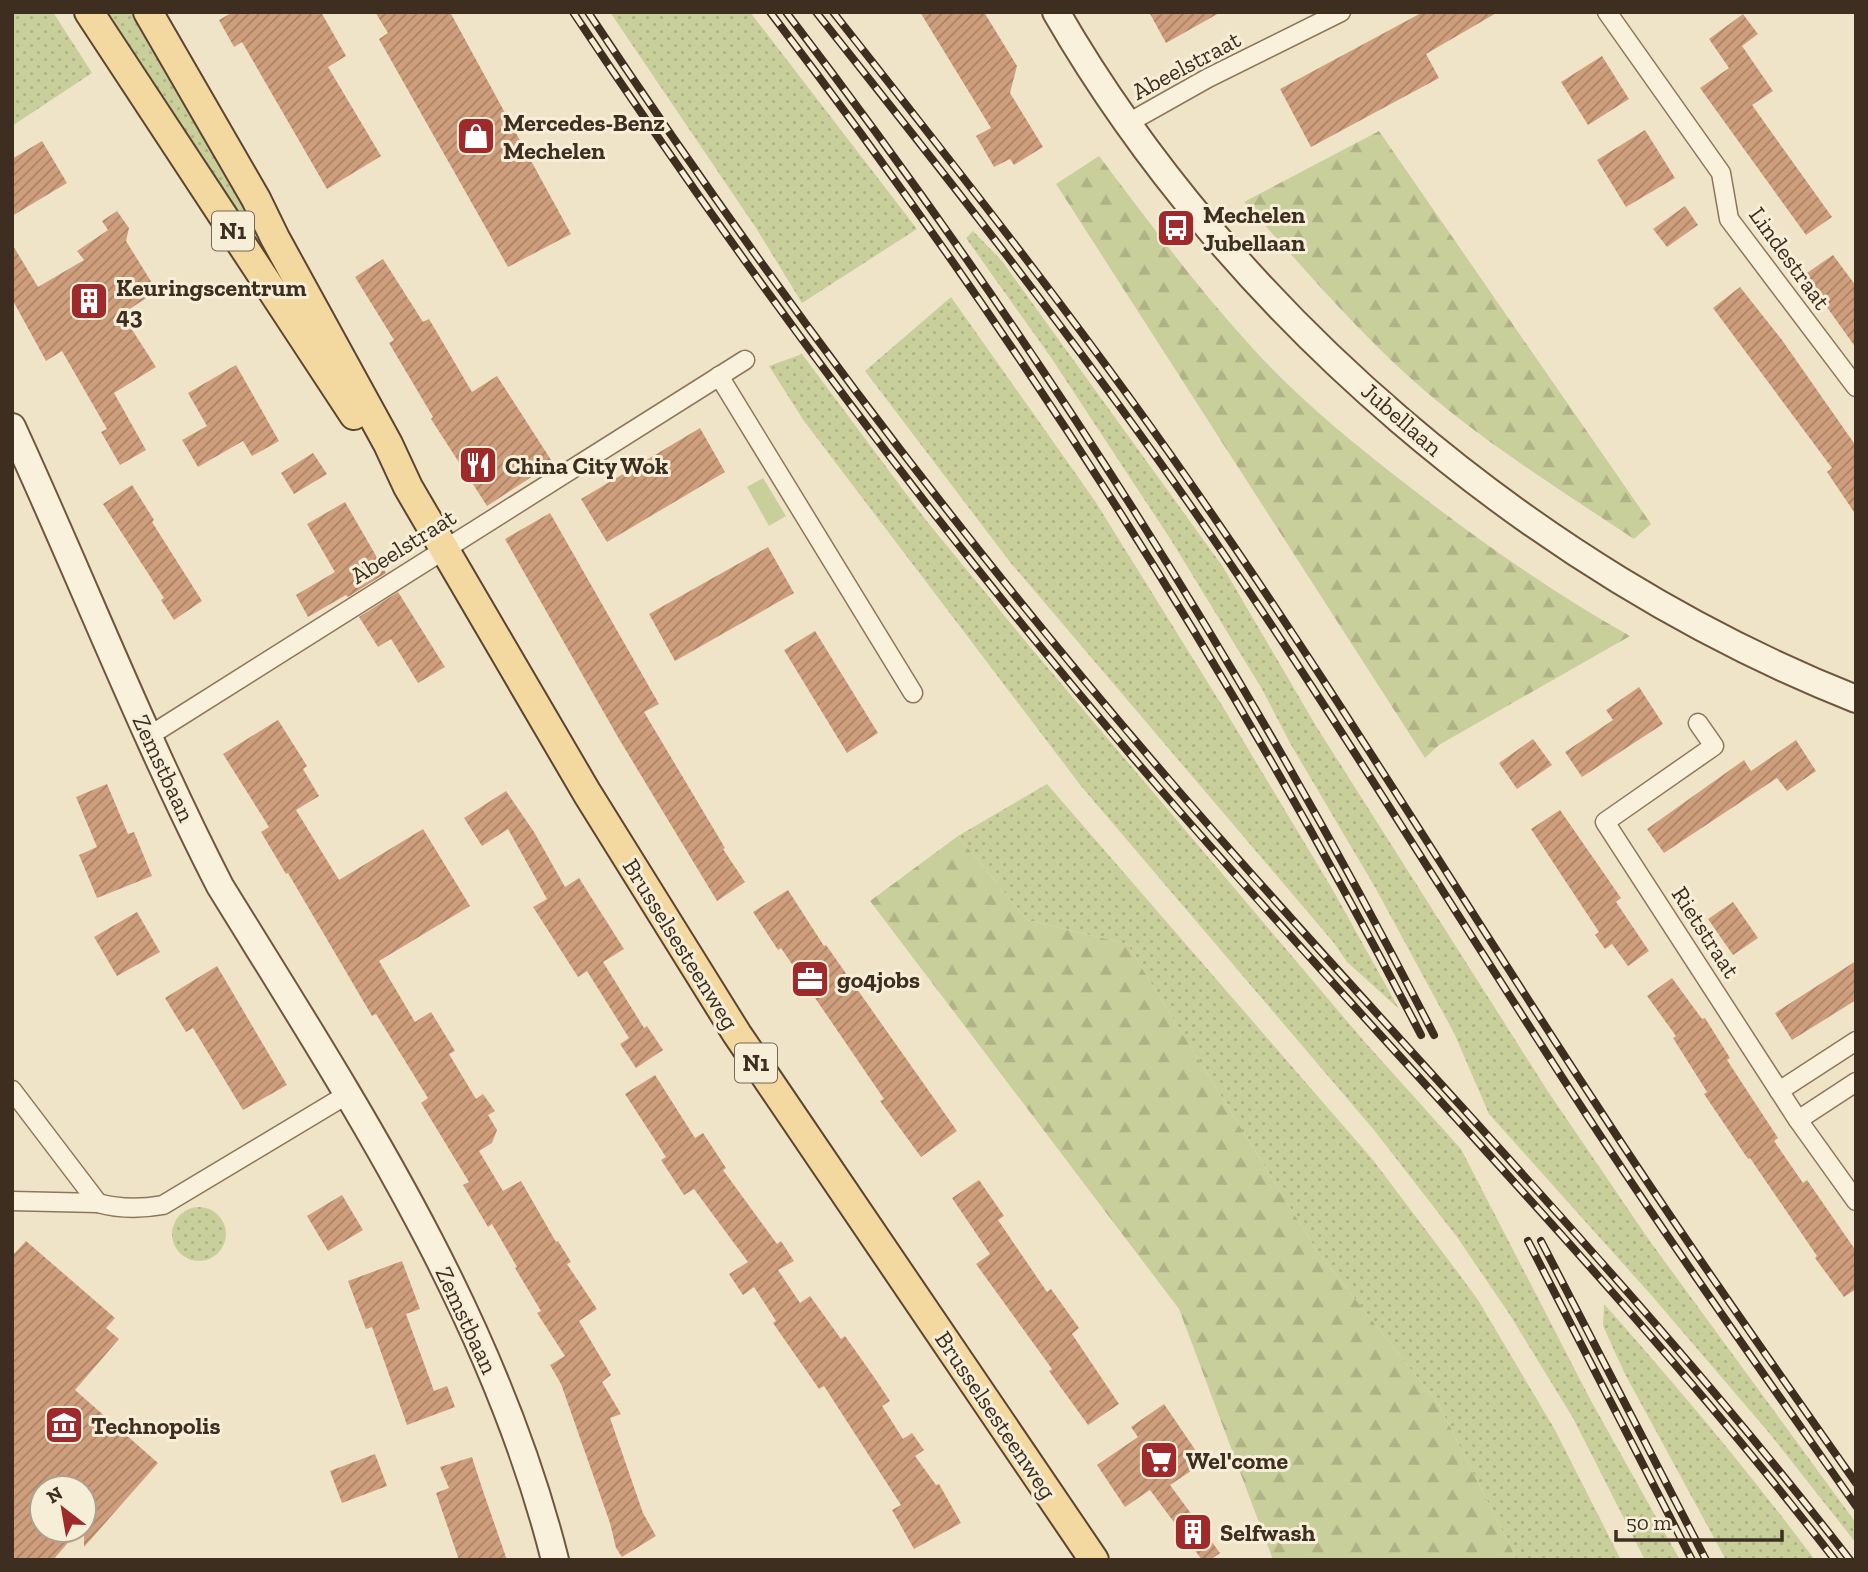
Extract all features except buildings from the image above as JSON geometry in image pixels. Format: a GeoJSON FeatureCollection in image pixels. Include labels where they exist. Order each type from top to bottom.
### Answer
{"type":"FeatureCollection","features":[{"type":"Feature","properties":{"kind":"main road","name":"Brusselsesteenweg"},"geometry":{"type":"LineString","coordinates":[[89,12],[377,450],[408,487]]}},
{"type":"Feature","properties":{"kind":"main road","name":"Brusselsesteenweg"},"geometry":{"type":"LineString","coordinates":[[148,12],[256,199],[388,444],[408,487],[587,793],[737,1034],[1094,1560]]}},
{"type":"Feature","properties":{"kind":"main road"},"geometry":{"type":"LineString","coordinates":[[250,257],[275,238]]}},
{"type":"Feature","properties":{"kind":"street","name":"Jubellaan"},"geometry":{"type":"LineString","coordinates":[[1056,12],[1128,123],[1213,232],[1286,313],[1377,398],[1471,477],[1557,540],[1693,624],[1856,699]]}},
{"type":"Feature","properties":{"kind":"street","name":"Abeelstraat"},"geometry":{"type":"LineString","coordinates":[[1128,123],[1208,78],[1342,12]]}},
{"type":"Feature","properties":{"kind":"street","name":"Lindestraat"},"geometry":{"type":"LineString","coordinates":[[1606,12],[1721,173],[1729,219],[1856,387]]}},
{"type":"Feature","properties":{"kind":"street","name":"Abeelstraat"},"geometry":{"type":"LineString","coordinates":[[149,736],[745,360]]}},
{"type":"Feature","properties":{"kind":"street"},"geometry":{"type":"LineString","coordinates":[[719,376],[913,693]]}},
{"type":"Feature","properties":{"kind":"street","name":"Zemstbaan"},"geometry":{"type":"LineString","coordinates":[[12,426],[163,771],[220,886],[348,1094],[412,1206],[478,1340],[519,1442],[555,1560]]}},
{"type":"Feature","properties":{"kind":"street","name":"Rietstraat"},"geometry":{"type":"LineString","coordinates":[[1698,723],[1714,746],[1605,822],[1798,1120],[1856,1201]]}},
{"type":"Feature","properties":{"kind":"street"},"geometry":{"type":"LineString","coordinates":[[1779,1091],[1856,1041]]}},
{"type":"Feature","properties":{"kind":"street"},"geometry":{"type":"LineString","coordinates":[[1798,1120],[1856,1082]]}},
{"type":"Feature","properties":{"kind":"street"},"geometry":{"type":"LineString","coordinates":[[12,1090],[98,1203]]}},
{"type":"Feature","properties":{"kind":"street"},"geometry":{"type":"LineString","coordinates":[[12,1201],[98,1203],[144,1209],[163,1205],[348,1094]]}},
{"type":"Feature","properties":{"kind":"green space"},"geometry":{"type":"Polygon","coordinates":[[[12,12],[53,12],[92,73],[12,126],[12,12]]]}},
{"type":"Feature","properties":{"kind":"green space"},"geometry":{"type":"Polygon","coordinates":[[[103,12],[132,12],[253,223],[250,233],[103,12]]]}},
{"type":"Feature","properties":{"kind":"green space"},"geometry":{"type":"Polygon","coordinates":[[[610,12],[750,12],[917,229],[802,303],[756,228],[610,12]]]}},
{"type":"Feature","properties":{"kind":"green space"},"geometry":{"type":"Polygon","coordinates":[[[1379,131],[1651,524],[1634,539],[1501,450],[1425,391],[1354,323],[1244,202],[1379,131]]]}},
{"type":"Feature","properties":{"kind":"green space"},"geometry":{"type":"Polygon","coordinates":[[[1099,156],[1228,321],[1302,398],[1361,449],[1457,523],[1542,582],[1630,636],[1439,745],[1425,758],[1056,184],[1099,156]]]}},
{"type":"Feature","properties":{"kind":"green space"},"geometry":{"type":"Polygon","coordinates":[[[973,231],[1002,261],[1223,567],[1316,726],[1547,1090],[1649,1240],[1856,1523],[1856,1543],[1770,1434],[1652,1296],[1489,1114],[1454,1033],[1262,689],[1171,540],[1052,359],[966,238],[973,231]]]}},
{"type":"Feature","properties":{"kind":"green space"},"geometry":{"type":"Polygon","coordinates":[[[951,297],[1095,501],[1334,892],[1399,1009],[1347,962],[1334,943],[1010,562],[865,371],[951,297]]]}},
{"type":"Feature","properties":{"kind":"green space"},"geometry":{"type":"Polygon","coordinates":[[[802,354],[925,519],[1031,648],[1363,1040],[1461,1149],[1590,1399],[1680,1560],[1645,1560],[1573,1418],[1510,1315],[1457,1237],[1374,1130],[1081,786],[804,421],[769,366],[802,354]]]}},
{"type":"Feature","properties":{"kind":"green space"},"geometry":{"type":"Polygon","coordinates":[[[763,478],[786,516],[769,526],[747,487],[763,478]]]}},
{"type":"Feature","properties":{"kind":"green space"},"geometry":{"type":"Polygon","coordinates":[[[1047,784],[1373,1160],[1459,1274],[1478,1300],[1555,1430],[1621,1560],[1517,1560],[1439,1405],[1317,1251],[1127,944],[1027,920],[958,836],[1047,784]]]}},
{"type":"Feature","properties":{"kind":"green space"},"geometry":{"type":"Polygon","coordinates":[[[958,836],[1027,920],[1127,944],[1317,1251],[1439,1405],[1517,1560],[1273,1560],[1179,1309],[870,901],[958,836]]]}},
{"type":"Feature","properties":{"kind":"green space"},"geometry":{"type":"Polygon","coordinates":[[[199,1207],[218,1215],[226,1234],[218,1253],[199,1261],[180,1253],[172,1234],[180,1215],[199,1207]]]}},
{"type":"Feature","properties":{"kind":"green space"},"geometry":{"type":"Polygon","coordinates":[[[1604,1304],[1712,1430],[1815,1560],[1726,1560],[1625,1374],[1603,1326],[1604,1304]]]}},
{"type":"Feature","properties":{"kind":"railway"},"geometry":{"type":"LineString","coordinates":[[573,12],[782,312],[854,410],[1004,602],[1160,789],[1589,1265],[1755,1460],[1835,1560]]}},
{"type":"Feature","properties":{"kind":"railway"},"geometry":{"type":"LineString","coordinates":[[588,12],[724,211],[795,309],[940,502],[1015,596],[1255,878],[1686,1360],[1850,1560]]}},
{"type":"Feature","properties":{"kind":"railway"},"geometry":{"type":"LineString","coordinates":[[770,12],[949,257],[1118,509],[1275,769],[1350,901],[1421,1035]]}},
{"type":"Feature","properties":{"kind":"railway"},"geometry":{"type":"LineString","coordinates":[[786,12],[965,257],[1051,382],[1133,509],[1290,769],[1434,1035]]}},
{"type":"Feature","properties":{"kind":"railway"},"geometry":{"type":"LineString","coordinates":[[816,12],[1066,333],[1208,531],[1619,1164],[1856,1506]]}},
{"type":"Feature","properties":{"kind":"railway"},"geometry":{"type":"LineString","coordinates":[[833,12],[1030,264],[1172,457],[1267,595],[1627,1152],[1856,1483]]}},
{"type":"Feature","properties":{"kind":"railway"},"geometry":{"type":"LineString","coordinates":[[1528,1241],[1692,1560]]}},
{"type":"Feature","properties":{"kind":"railway"},"geometry":{"type":"LineString","coordinates":[[1541,1241],[1706,1560]]}},
{"type":"Feature","properties":{"kind":"place","name":"Mercedes-Benz Mechelen"},"geometry":{"type":"Point","coordinates":[476,136]}},
{"type":"Feature","properties":{"kind":"place","name":"Mechelen Jubellaan"},"geometry":{"type":"Point","coordinates":[1176,228]}},
{"type":"Feature","properties":{"kind":"place","name":"Keuringscentrum 43"},"geometry":{"type":"Point","coordinates":[89,301]}},
{"type":"Feature","properties":{"kind":"place","name":"China City Wok"},"geometry":{"type":"Point","coordinates":[478,465]}},
{"type":"Feature","properties":{"kind":"place","name":"go4jobs"},"geometry":{"type":"Point","coordinates":[810,979]}},
{"type":"Feature","properties":{"kind":"place","name":"Technopolis"},"geometry":{"type":"Point","coordinates":[64,1425]}},
{"type":"Feature","properties":{"kind":"place","name":"Wel'come"},"geometry":{"type":"Point","coordinates":[1159,1460]}},
{"type":"Feature","properties":{"kind":"place","name":"Selfwash"},"geometry":{"type":"Point","coordinates":[1193,1532]}}]}
